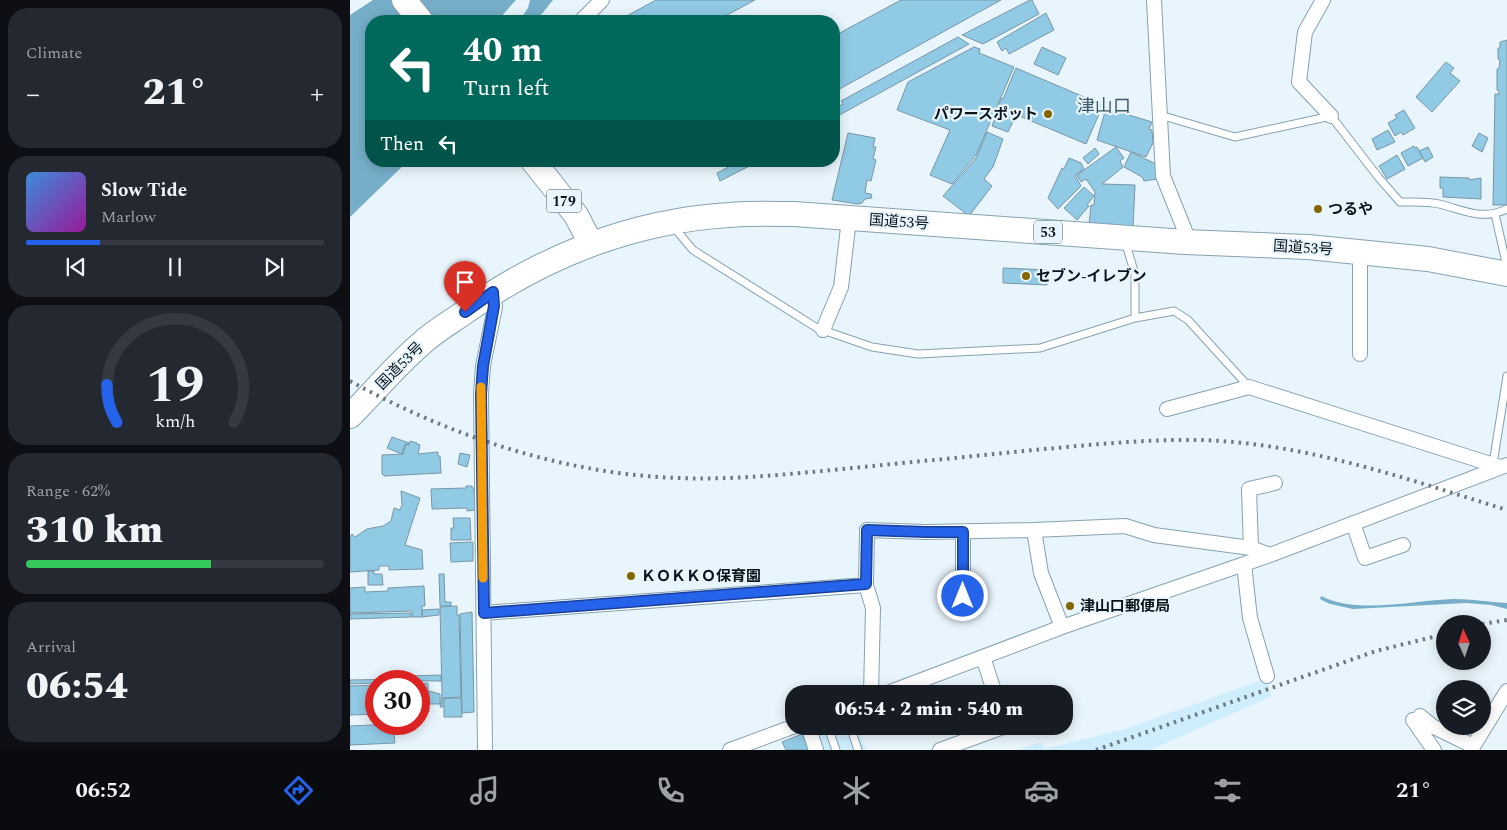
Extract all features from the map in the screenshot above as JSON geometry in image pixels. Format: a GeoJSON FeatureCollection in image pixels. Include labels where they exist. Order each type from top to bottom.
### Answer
{"type":"FeatureCollection","features":[{"type":"Feature","properties":{"kind":"highway"},"geometry":{"type":"LineString","coordinates":[[404,0],[416,15]]}},
{"type":"Feature","properties":{"kind":"highway","name":"179"},"geometry":{"type":"LineString","coordinates":[[538,167],[576,215],[591,244]]}},
{"type":"Feature","properties":{"kind":"highway","name":"国道53号"},"geometry":{"type":"LineString","coordinates":[[350,416],[422,342],[493,292],[548,262],[591,244],[637,229],[730,215],[794,214],[1185,242],[1308,247],[1428,259],[1507,274]]}},
{"type":"Feature","properties":{"kind":"street"},"geometry":{"type":"LineString","coordinates":[[587,15],[602,0]]}},
{"type":"Feature","properties":{"kind":"street"},"geometry":{"type":"LineString","coordinates":[[1154,0],[1163,176],[1185,231],[1185,242]]}},
{"type":"Feature","properties":{"kind":"street"},"geometry":{"type":"LineString","coordinates":[[1323,0],[1305,32],[1299,82],[1331,116]]}},
{"type":"Feature","properties":{"kind":"street"},"geometry":{"type":"LineString","coordinates":[[823,330],[841,287],[849,219]]}},
{"type":"Feature","properties":{"kind":"street"},"geometry":{"type":"LineString","coordinates":[[1360,253],[1360,354]]}},
{"type":"Feature","properties":{"kind":"street"},"geometry":{"type":"LineString","coordinates":[[485,750],[481,394],[483,366],[494,306],[493,292]]}},
{"type":"Feature","properties":{"kind":"street"},"geometry":{"type":"LineString","coordinates":[[1168,409],[1249,387],[1500,465]]}},
{"type":"Feature","properties":{"kind":"street"},"geometry":{"type":"LineString","coordinates":[[909,685],[1062,627],[1270,555],[1500,465]]}},
{"type":"Feature","properties":{"kind":"street"},"geometry":{"type":"LineString","coordinates":[[1251,548],[1249,489],[1275,483]]}},
{"type":"Feature","properties":{"kind":"street"},"geometry":{"type":"LineString","coordinates":[[1353,523],[1365,558],[1402,545]]}},
{"type":"Feature","properties":{"kind":"street"},"geometry":{"type":"LineString","coordinates":[[871,685],[873,608],[866,584],[867,530],[963,532],[1125,526],[1154,535],[1251,548],[1270,555]]}},
{"type":"Feature","properties":{"kind":"street"},"geometry":{"type":"LineString","coordinates":[[1034,530],[1041,573],[1062,627]]}},
{"type":"Feature","properties":{"kind":"street"},"geometry":{"type":"LineString","coordinates":[[963,532],[963,596]]}},
{"type":"Feature","properties":{"kind":"street"},"geometry":{"type":"LineString","coordinates":[[1244,564],[1250,618],[1267,676]]}},
{"type":"Feature","properties":{"kind":"street"},"geometry":{"type":"LineString","coordinates":[[484,613],[866,584]]}},
{"type":"Feature","properties":{"kind":"street"},"geometry":{"type":"LineString","coordinates":[[983,657],[992,685]]}},
{"type":"Feature","properties":{"kind":"street"},"geometry":{"type":"LineString","coordinates":[[1434,750],[1416,718],[1472,748],[1507,691]]}},
{"type":"Feature","properties":{"kind":"street"},"geometry":{"type":"LineString","coordinates":[[730,750],[785,730]]}},
{"type":"Feature","properties":{"kind":"street"},"geometry":{"type":"LineString","coordinates":[[811,735],[816,750]]}},
{"type":"Feature","properties":{"kind":"street"},"geometry":{"type":"LineString","coordinates":[[940,750],[981,735]]}},
{"type":"Feature","properties":{"kind":"lane"},"geometry":{"type":"LineString","coordinates":[[1160,115],[1236,137],[1331,116],[1400,202],[1438,204],[1467,213],[1495,214],[1507,209]]}},
{"type":"Feature","properties":{"kind":"lane"},"geometry":{"type":"LineString","coordinates":[[1495,214],[1507,267]]}},
{"type":"Feature","properties":{"kind":"lane"},"geometry":{"type":"LineString","coordinates":[[674,222],[677,232],[692,250],[817,328],[872,347],[918,354],[1040,348],[1135,318],[1174,311],[1188,320],[1249,387]]}},
{"type":"Feature","properties":{"kind":"lane"},"geometry":{"type":"LineString","coordinates":[[1127,237],[1127,248],[1136,274],[1135,318]]}},
{"type":"Feature","properties":{"kind":"lane"},"geometry":{"type":"LineString","coordinates":[[1500,465],[1507,376]]}},
{"type":"Feature","properties":{"kind":"lane"},"geometry":{"type":"LineString","coordinates":[[831,735],[836,750]]}},
{"type":"Feature","properties":{"kind":"lane"},"geometry":{"type":"LineString","coordinates":[[853,735],[858,750]]}},
{"type":"Feature","properties":{"kind":"shaded area"},"geometry":{"type":"Polygon","coordinates":[[[1265,679],[1272,696],[1150,750],[1018,750],[1041,742],[1045,749],[1125,729],[1265,679]]]}},
{"type":"Feature","properties":{"kind":"shaded area"},"geometry":{"type":"Polygon","coordinates":[[[816,735],[860,735],[866,750],[821,750],[816,735]]]}},
{"type":"Feature","properties":{"kind":"water"},"geometry":{"type":"Polygon","coordinates":[[[373,0],[516,0],[502,15],[365,15],[365,167],[402,167],[350,217],[350,15],[373,0]]]}},
{"type":"Feature","properties":{"kind":"water"},"geometry":{"type":"Polygon","coordinates":[[[530,0],[553,0],[541,15],[523,15],[528,8],[530,0]]]}},
{"type":"Feature","properties":{"kind":"water"},"geometry":{"type":"Polygon","coordinates":[[[1321,596],[1336,602],[1369,606],[1468,599],[1507,603],[1507,609],[1491,605],[1466,603],[1353,609],[1330,604],[1320,599],[1321,596]]]}},
{"type":"Feature","properties":{"kind":"building"},"geometry":{"type":"Polygon","coordinates":[[[656,0],[755,0],[727,15],[628,15],[656,0]]]}},
{"type":"Feature","properties":{"kind":"building"},"geometry":{"type":"Polygon","coordinates":[[[901,0],[1001,0],[840,89],[840,33],[901,0]]]}},
{"type":"Feature","properties":{"kind":"building"},"geometry":{"type":"Polygon","coordinates":[[[1032,0],[1039,14],[983,44],[962,35],[1032,0]]]}},
{"type":"Feature","properties":{"kind":"building"},"geometry":{"type":"Polygon","coordinates":[[[1046,13],[1054,30],[1009,54],[1006,48],[1002,51],[997,42],[1046,13]]]}},
{"type":"Feature","properties":{"kind":"building"},"geometry":{"type":"Polygon","coordinates":[[[958,37],[969,44],[840,115],[840,106],[843,104],[841,101],[958,37]]]}},
{"type":"Feature","properties":{"kind":"building"},"geometry":{"type":"Polygon","coordinates":[[[1507,40],[1507,205],[1493,205],[1495,94],[1499,94],[1497,90],[1497,69],[1499,69],[1500,59],[1498,59],[1498,48],[1500,48],[1500,42],[1507,40]]]}},
{"type":"Feature","properties":{"kind":"building"},"geometry":{"type":"Polygon","coordinates":[[[974,47],[980,49],[979,53],[1014,67],[976,155],[952,184],[930,175],[950,130],[897,110],[908,82],[974,47]]]}},
{"type":"Feature","properties":{"kind":"building"},"geometry":{"type":"Polygon","coordinates":[[[1042,47],[1066,58],[1058,75],[1034,64],[1042,47]]]}},
{"type":"Feature","properties":{"kind":"building"},"geometry":{"type":"Polygon","coordinates":[[[1446,62],[1454,68],[1450,73],[1460,81],[1432,112],[1416,97],[1446,62]]]}},
{"type":"Feature","properties":{"kind":"building"},"geometry":{"type":"Polygon","coordinates":[[[1016,68],[1103,105],[1086,144],[998,107],[1016,68]]]}},
{"type":"Feature","properties":{"kind":"building"},"geometry":{"type":"Polygon","coordinates":[[[999,107],[1016,115],[1008,132],[992,126],[999,107]]]}},
{"type":"Feature","properties":{"kind":"building"},"geometry":{"type":"Polygon","coordinates":[[[1106,108],[1152,122],[1149,129],[1152,130],[1153,143],[1146,157],[1097,140],[1106,108]]]}},
{"type":"Feature","properties":{"kind":"building"},"geometry":{"type":"Polygon","coordinates":[[[1404,110],[1415,128],[1403,135],[1401,132],[1395,136],[1388,123],[1397,118],[1395,115],[1404,110]]]}},
{"type":"Feature","properties":{"kind":"building"},"geometry":{"type":"Polygon","coordinates":[[[1388,130],[1395,142],[1377,150],[1372,139],[1388,130]]]}},
{"type":"Feature","properties":{"kind":"building"},"geometry":{"type":"Polygon","coordinates":[[[987,132],[1003,139],[993,167],[984,179],[992,186],[969,216],[943,196],[976,158],[987,132]]]}},
{"type":"Feature","properties":{"kind":"building"},"geometry":{"type":"Polygon","coordinates":[[[848,133],[875,138],[873,147],[876,147],[873,159],[876,160],[871,181],[867,180],[865,193],[871,194],[872,198],[865,199],[862,203],[858,204],[832,200],[848,133]]]}},
{"type":"Feature","properties":{"kind":"building"},"geometry":{"type":"Polygon","coordinates":[[[1479,133],[1488,138],[1482,152],[1472,146],[1479,133]]]}},
{"type":"Feature","properties":{"kind":"building"},"geometry":{"type":"Polygon","coordinates":[[[1414,146],[1415,148],[1417,147],[1423,158],[1408,166],[1401,153],[1414,146]]]}},
{"type":"Feature","properties":{"kind":"building"},"geometry":{"type":"Polygon","coordinates":[[[1116,147],[1124,158],[1120,161],[1123,167],[1102,184],[1135,185],[1133,227],[1089,224],[1091,205],[1094,205],[1095,192],[1086,179],[1081,182],[1077,175],[1116,147]]]}},
{"type":"Feature","properties":{"kind":"building"},"geometry":{"type":"Polygon","coordinates":[[[1428,147],[1433,157],[1425,162],[1419,151],[1428,147]]]}},
{"type":"Feature","properties":{"kind":"building"},"geometry":{"type":"Polygon","coordinates":[[[1095,148],[1099,154],[1088,164],[1083,158],[1095,148]]]}},
{"type":"Feature","properties":{"kind":"building"},"geometry":{"type":"Polygon","coordinates":[[[1131,152],[1156,164],[1157,179],[1144,181],[1142,177],[1124,167],[1131,152]]]}},
{"type":"Feature","properties":{"kind":"building"},"geometry":{"type":"Polygon","coordinates":[[[1397,155],[1405,169],[1387,179],[1379,166],[1397,155]]]}},
{"type":"Feature","properties":{"kind":"building"},"geometry":{"type":"Polygon","coordinates":[[[1069,158],[1081,163],[1084,169],[1075,175],[1081,186],[1058,209],[1048,198],[1062,168],[1064,169],[1069,158]]]}},
{"type":"Feature","properties":{"kind":"building"},"geometry":{"type":"Polygon","coordinates":[[[728,167],[747,167],[720,181],[717,173],[728,167]]]}},
{"type":"Feature","properties":{"kind":"building"},"geometry":{"type":"Polygon","coordinates":[[[1440,177],[1469,178],[1469,180],[1481,178],[1481,199],[1443,197],[1443,188],[1440,188],[1440,177]]]}},
{"type":"Feature","properties":{"kind":"building"},"geometry":{"type":"Polygon","coordinates":[[[1084,187],[1094,196],[1087,205],[1089,206],[1077,220],[1064,208],[1084,187]]]}},
{"type":"Feature","properties":{"kind":"building","name":"セブン-イレブン"},"geometry":{"type":"Polygon","coordinates":[[[1003,268],[1049,270],[1047,285],[1003,283],[1003,268]]]}},
{"type":"Feature","properties":{"kind":"building"},"geometry":{"type":"Polygon","coordinates":[[[392,437],[409,443],[408,445],[405,444],[402,454],[387,448],[392,437]]]}},
{"type":"Feature","properties":{"kind":"building"},"geometry":{"type":"Polygon","coordinates":[[[410,441],[420,445],[418,454],[438,452],[441,473],[384,476],[382,474],[382,455],[403,454],[406,444],[409,445],[410,441]]]}},
{"type":"Feature","properties":{"kind":"building"},"geometry":{"type":"Polygon","coordinates":[[[460,453],[470,455],[467,467],[458,464],[460,453]]]}},
{"type":"Feature","properties":{"kind":"building"},"geometry":{"type":"Polygon","coordinates":[[[466,486],[474,488],[475,510],[467,511],[467,508],[432,509],[431,489],[466,488],[466,486]]]}},
{"type":"Feature","properties":{"kind":"building"},"geometry":{"type":"Polygon","coordinates":[[[401,491],[420,498],[405,545],[422,550],[423,569],[389,570],[389,566],[379,566],[379,570],[350,572],[350,537],[352,534],[355,537],[367,529],[383,526],[391,521],[394,508],[400,510],[402,505],[401,491]]]}},
{"type":"Feature","properties":{"kind":"building"},"geometry":{"type":"Polygon","coordinates":[[[453,518],[470,518],[471,540],[451,540],[451,528],[454,528],[453,518]]]}},
{"type":"Feature","properties":{"kind":"building"},"geometry":{"type":"Polygon","coordinates":[[[473,542],[473,561],[451,562],[450,543],[473,542]]]}},
{"type":"Feature","properties":{"kind":"building"},"geometry":{"type":"Polygon","coordinates":[[[368,571],[374,571],[374,574],[382,574],[383,585],[368,585],[368,571]]]}},
{"type":"Feature","properties":{"kind":"building"},"geometry":{"type":"Polygon","coordinates":[[[439,574],[444,574],[445,602],[451,602],[451,606],[440,606],[439,574]]]}},
{"type":"Feature","properties":{"kind":"building"},"geometry":{"type":"Polygon","coordinates":[[[424,586],[425,606],[422,606],[422,617],[412,617],[412,611],[350,613],[350,588],[365,587],[365,592],[388,591],[388,588],[424,586]]]}},
{"type":"Feature","properties":{"kind":"building"},"geometry":{"type":"Polygon","coordinates":[[[457,606],[457,615],[459,615],[461,697],[443,698],[443,707],[440,707],[442,694],[440,607],[457,606]]]}},
{"type":"Feature","properties":{"kind":"building"},"geometry":{"type":"Polygon","coordinates":[[[439,609],[439,615],[422,617],[422,610],[439,609]]]}},
{"type":"Feature","properties":{"kind":"building"},"geometry":{"type":"Polygon","coordinates":[[[472,612],[474,712],[462,713],[460,614],[472,612]]]}},
{"type":"Feature","properties":{"kind":"building"},"geometry":{"type":"Polygon","coordinates":[[[411,613],[411,617],[350,619],[350,614],[411,613]]]}},
{"type":"Feature","properties":{"kind":"building"},"geometry":{"type":"Polygon","coordinates":[[[430,675],[441,675],[441,681],[430,681],[430,675]]]}},
{"type":"Feature","properties":{"kind":"building"},"geometry":{"type":"Polygon","coordinates":[[[350,680],[365,680],[365,683],[350,684],[350,680]]]}},
{"type":"Feature","properties":{"kind":"building"},"geometry":{"type":"Polygon","coordinates":[[[365,685],[365,714],[350,715],[350,686],[365,685]]]}},
{"type":"Feature","properties":{"kind":"building"},"geometry":{"type":"Polygon","coordinates":[[[430,691],[440,694],[440,704],[430,704],[430,691]]]}},
{"type":"Feature","properties":{"kind":"building"},"geometry":{"type":"Polygon","coordinates":[[[444,698],[461,698],[462,717],[444,717],[444,698]]]}},
{"type":"Feature","properties":{"kind":"building"},"geometry":{"type":"Polygon","coordinates":[[[365,725],[365,735],[394,735],[395,743],[350,745],[350,726],[365,725]]]}},
{"type":"Feature","properties":{"kind":"building"},"geometry":{"type":"Polygon","coordinates":[[[802,735],[809,750],[786,750],[782,742],[802,735]]]}},
{"type":"Feature","properties":{"kind":"railway"},"geometry":{"type":"LineString","coordinates":[[350,381],[427,419],[508,449],[592,469],[635,475],[678,478],[755,477],[1096,444],[1159,440],[1200,440],[1240,443],[1317,455],[1356,464],[1507,510]]}},
{"type":"Feature","properties":{"kind":"railway"},"geometry":{"type":"LineString","coordinates":[[1491,623],[1507,620]]}},
{"type":"Feature","properties":{"kind":"railway"},"geometry":{"type":"LineString","coordinates":[[1096,750],[1376,651],[1436,636]]}},
{"type":"Feature","properties":{"kind":"slow traffic"},"geometry":{"type":"LineString","coordinates":[[481,387],[483,578]]}},
{"type":"Feature","properties":{"kind":"place","name":"パワースポット"},"geometry":{"type":"Point","coordinates":[1048,114]}},
{"type":"Feature","properties":{"kind":"place","name":"つるや"},"geometry":{"type":"Point","coordinates":[1318,209]}},
{"type":"Feature","properties":{"kind":"place","name":"セブン-イレブン"},"geometry":{"type":"Point","coordinates":[1026,276]}},
{"type":"Feature","properties":{"kind":"place","name":"ＫＯＫＫＯ保育園"},"geometry":{"type":"Point","coordinates":[631,576]}},
{"type":"Feature","properties":{"kind":"place","name":"津山口郵便局"},"geometry":{"type":"Point","coordinates":[1070,606]}},
{"type":"Feature","properties":{"kind":"district","name":"津山口"},"geometry":{"type":"Point","coordinates":[1104,106]}},
{"type":"Feature","properties":{"kind":"route"},"geometry":{"type":"LineString","coordinates":[[465,312],[493,292],[494,306],[483,366],[481,394],[484,613],[866,584],[867,530],[963,532],[963,596]]}}]}
